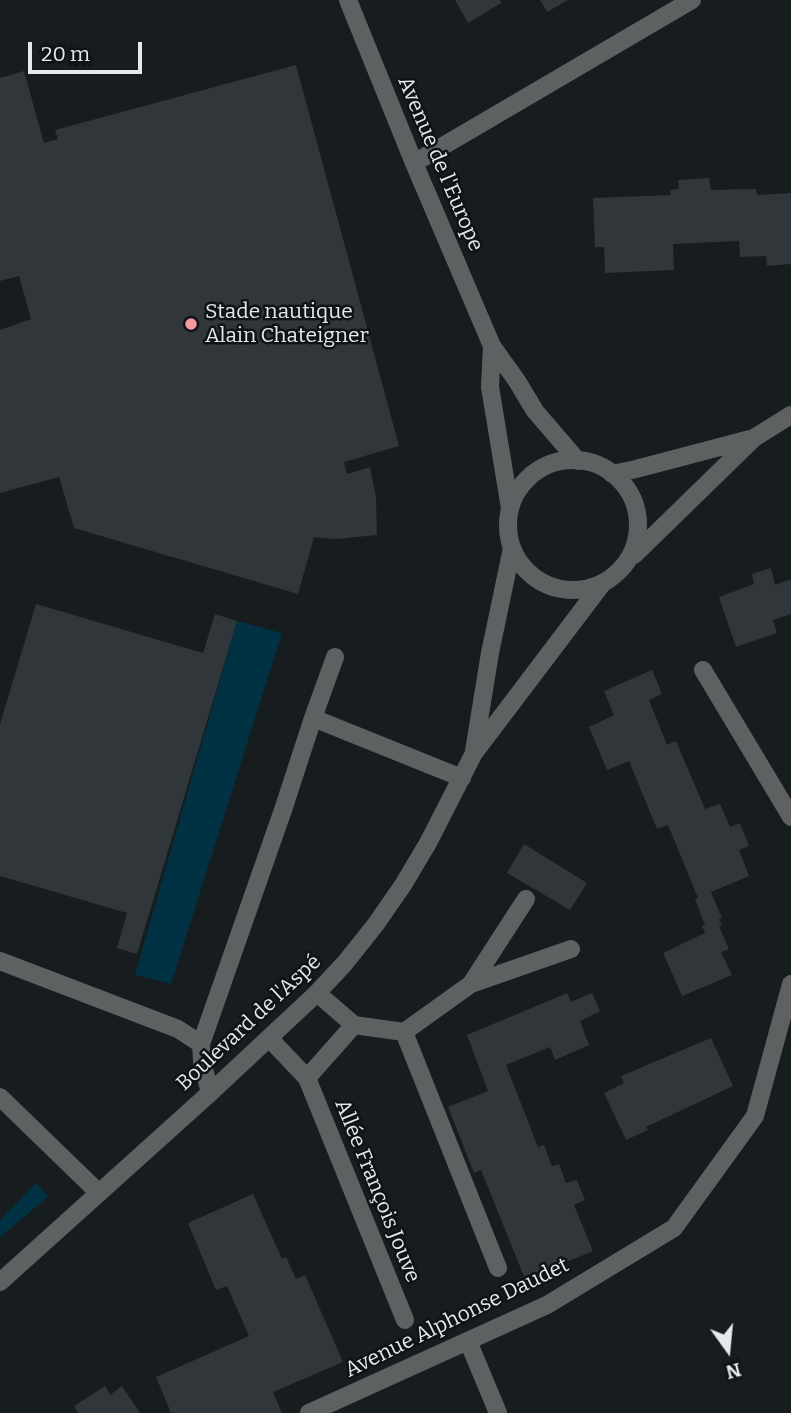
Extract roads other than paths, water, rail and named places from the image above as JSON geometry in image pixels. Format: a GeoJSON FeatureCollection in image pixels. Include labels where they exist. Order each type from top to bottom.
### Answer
{"type":"FeatureCollection","features":[{"type":"Feature","properties":{"kind":"street","name":"Avenue de l'Europe"},"geometry":{"type":"LineString","coordinates":[[348,0],[492,345],[536,411],[578,461]]}},
{"type":"Feature","properties":{"kind":"street"},"geometry":{"type":"LineString","coordinates":[[414,163],[692,0]]}},
{"type":"Feature","properties":{"kind":"street","name":"Avenue de l'Europe"},"geometry":{"type":"LineString","coordinates":[[492,345],[490,387],[510,509]]}},
{"type":"Feature","properties":{"kind":"street"},"geometry":{"type":"LineString","coordinates":[[629,560],[636,542],[638,523],[635,504],[626,487],[596,464],[560,462],[543,468],[529,478],[517,492],[510,509],[508,528],[512,548],[520,564],[533,577],[549,586],[567,590],[602,584],[617,573],[754,438],[791,415]]}},
{"type":"Feature","properties":{"kind":"street"},"geometry":{"type":"LineString","coordinates":[[612,474],[754,438]]}},
{"type":"Feature","properties":{"kind":"street","name":"Boulevard de l'Aspé"},"geometry":{"type":"LineString","coordinates":[[474,753],[512,548]]}},
{"type":"Feature","properties":{"kind":"street","name":"Boulevard de l'Aspé"},"geometry":{"type":"LineString","coordinates":[[0,1282],[211,1093],[345,963],[403,885],[428,843],[474,753],[602,584]]}},
{"type":"Feature","properties":{"kind":"street"},"geometry":{"type":"LineString","coordinates":[[211,1093],[202,1062],[201,1044],[335,657]]}},
{"type":"Feature","properties":{"kind":"street"},"geometry":{"type":"LineString","coordinates":[[703,670],[791,817]]}},
{"type":"Feature","properties":{"kind":"street"},"geometry":{"type":"LineString","coordinates":[[313,718],[462,778]]}},
{"type":"Feature","properties":{"kind":"street"},"geometry":{"type":"LineString","coordinates":[[471,984],[526,899]]}},
{"type":"Feature","properties":{"kind":"street"},"geometry":{"type":"LineString","coordinates":[[317,993],[355,1025],[404,1032],[471,984],[571,949]]}},
{"type":"Feature","properties":{"kind":"street"},"geometry":{"type":"LineString","coordinates":[[0,961],[178,1029],[201,1044]]}},
{"type":"Feature","properties":{"kind":"street","name":"Avenue Alphonse Daudet"},"geometry":{"type":"LineString","coordinates":[[309,1413],[547,1305],[674,1228],[755,1116],[791,984]]}},
{"type":"Feature","properties":{"kind":"street"},"geometry":{"type":"LineString","coordinates":[[307,1078],[355,1025]]}},
{"type":"Feature","properties":{"kind":"street"},"geometry":{"type":"LineString","coordinates":[[404,1032],[498,1268]]}},
{"type":"Feature","properties":{"kind":"street","name":"Allée François Jouve"},"geometry":{"type":"LineString","coordinates":[[270,1038],[307,1078],[405,1320]]}},
{"type":"Feature","properties":{"kind":"street"},"geometry":{"type":"LineString","coordinates":[[0,1097],[99,1193]]}},
{"type":"Feature","properties":{"kind":"street"},"geometry":{"type":"LineString","coordinates":[[468,1341],[498,1413]]}},
{"type":"Feature","properties":{"kind":"place","name":"Stade nautique Alain Chateigner"},"geometry":{"type":"Point","coordinates":[191,324]}}]}
